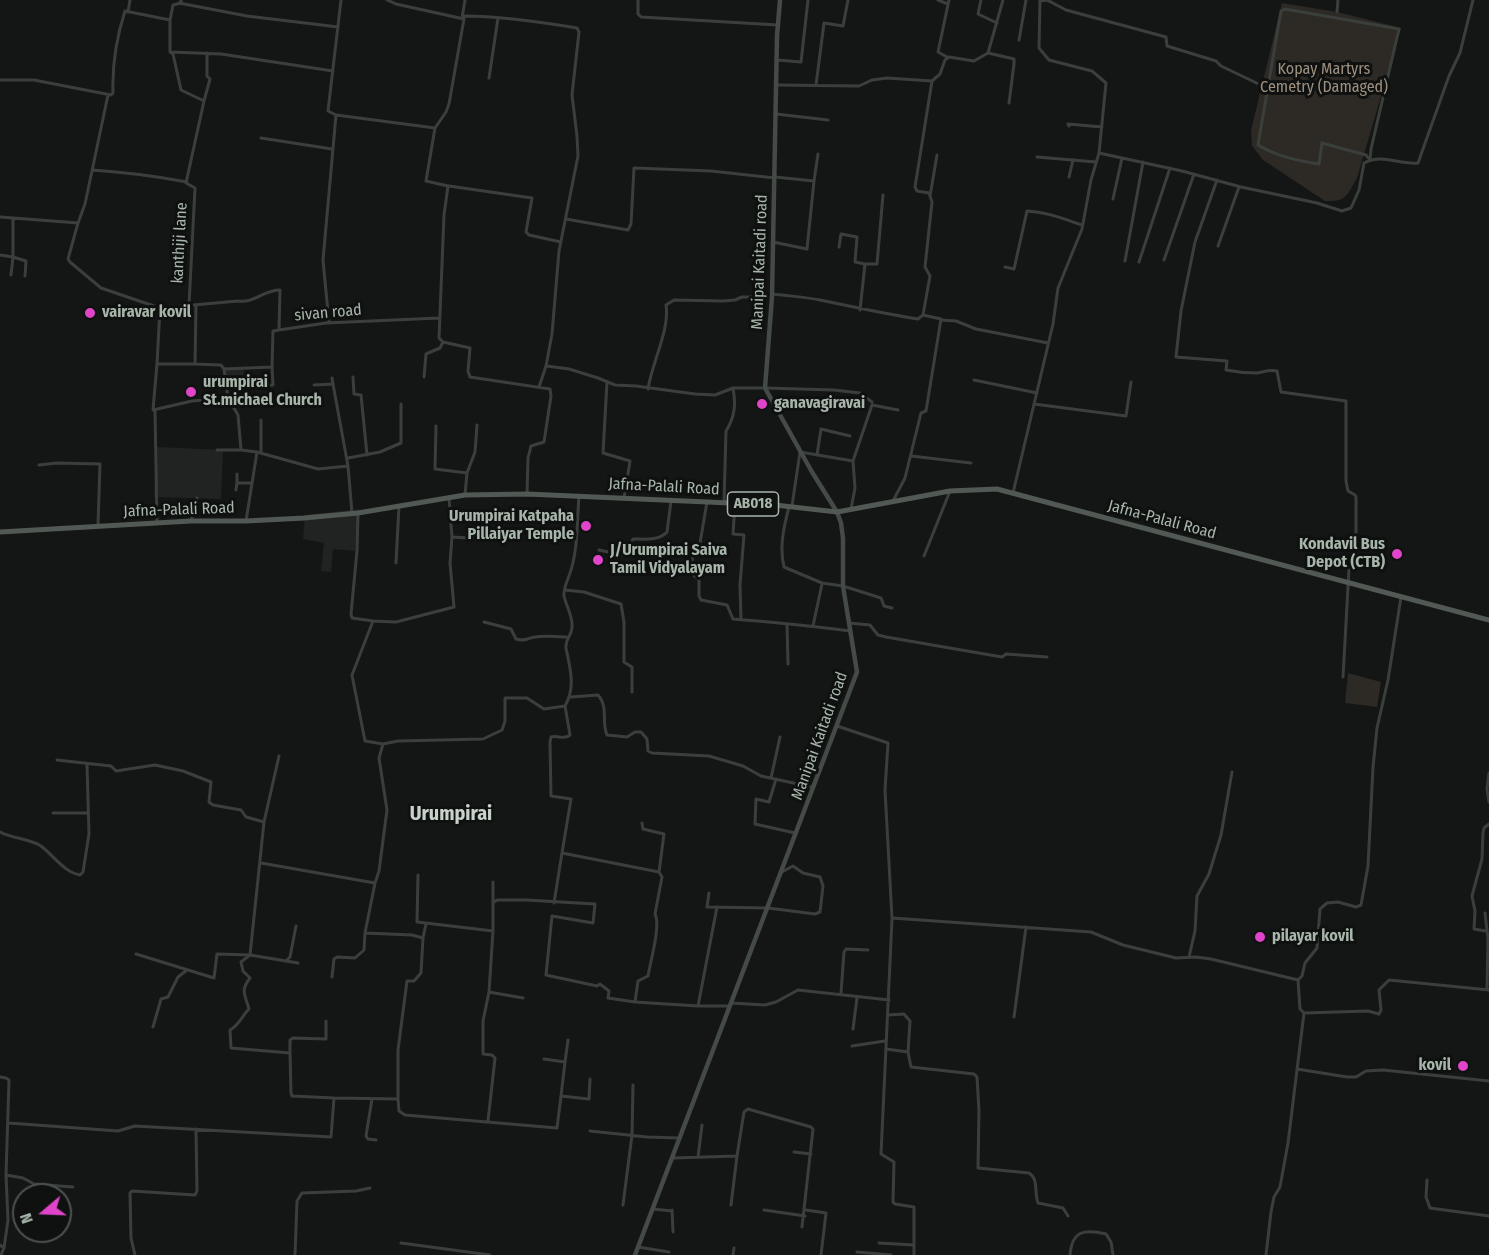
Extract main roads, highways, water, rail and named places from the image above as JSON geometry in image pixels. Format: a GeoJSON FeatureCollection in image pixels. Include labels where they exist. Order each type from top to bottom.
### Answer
{"type":"FeatureCollection","features":[{"type":"Feature","properties":{"kind":"main road","name":"Manipai Kaitadi road"},"geometry":{"type":"LineString","coordinates":[[635,1255],[857,672],[843,586],[843,532],[837,512],[800,452],[765,388],[772,296],[780,0]]}},
{"type":"Feature","properties":{"kind":"main road","name":"Jafna-Palali Road"},"geometry":{"type":"LineString","coordinates":[[0,532],[191,521],[246,521],[355,513],[465,495],[527,494],[735,503],[837,512],[950,491],[997,489],[1489,620]]}},
{"type":"Feature","properties":{"kind":"place","name":"vairavar kovil"},"geometry":{"type":"Point","coordinates":[90,313]}},
{"type":"Feature","properties":{"kind":"place","name":"urumpirai St.michael Church"},"geometry":{"type":"Point","coordinates":[191,392]}},
{"type":"Feature","properties":{"kind":"place","name":"ganavagiravai"},"geometry":{"type":"Point","coordinates":[762,404]}},
{"type":"Feature","properties":{"kind":"place","name":"Urumpirai Katpaha Pillaiyar Temple"},"geometry":{"type":"Point","coordinates":[586,526]}},
{"type":"Feature","properties":{"kind":"place","name":"Kondavil Bus Depot (CTB)"},"geometry":{"type":"Point","coordinates":[1397,554]}},
{"type":"Feature","properties":{"kind":"place","name":"J/Urumpirai Saiva Tamil Vidyalayam"},"geometry":{"type":"Point","coordinates":[598,560]}},
{"type":"Feature","properties":{"kind":"place","name":"pilayar kovil"},"geometry":{"type":"Point","coordinates":[1260,937]}},
{"type":"Feature","properties":{"kind":"place","name":"kovil"},"geometry":{"type":"Point","coordinates":[1463,1066]}},
{"type":"Feature","properties":{"kind":"district","name":"Urumpirai"},"geometry":{"type":"Point","coordinates":[451,814]}},
{"type":"Feature","properties":{"kind":"park label","name":"Kopay Martyrs Cemetry (Damaged)"},"geometry":{"type":"Point","coordinates":[1324,79]}}]}
